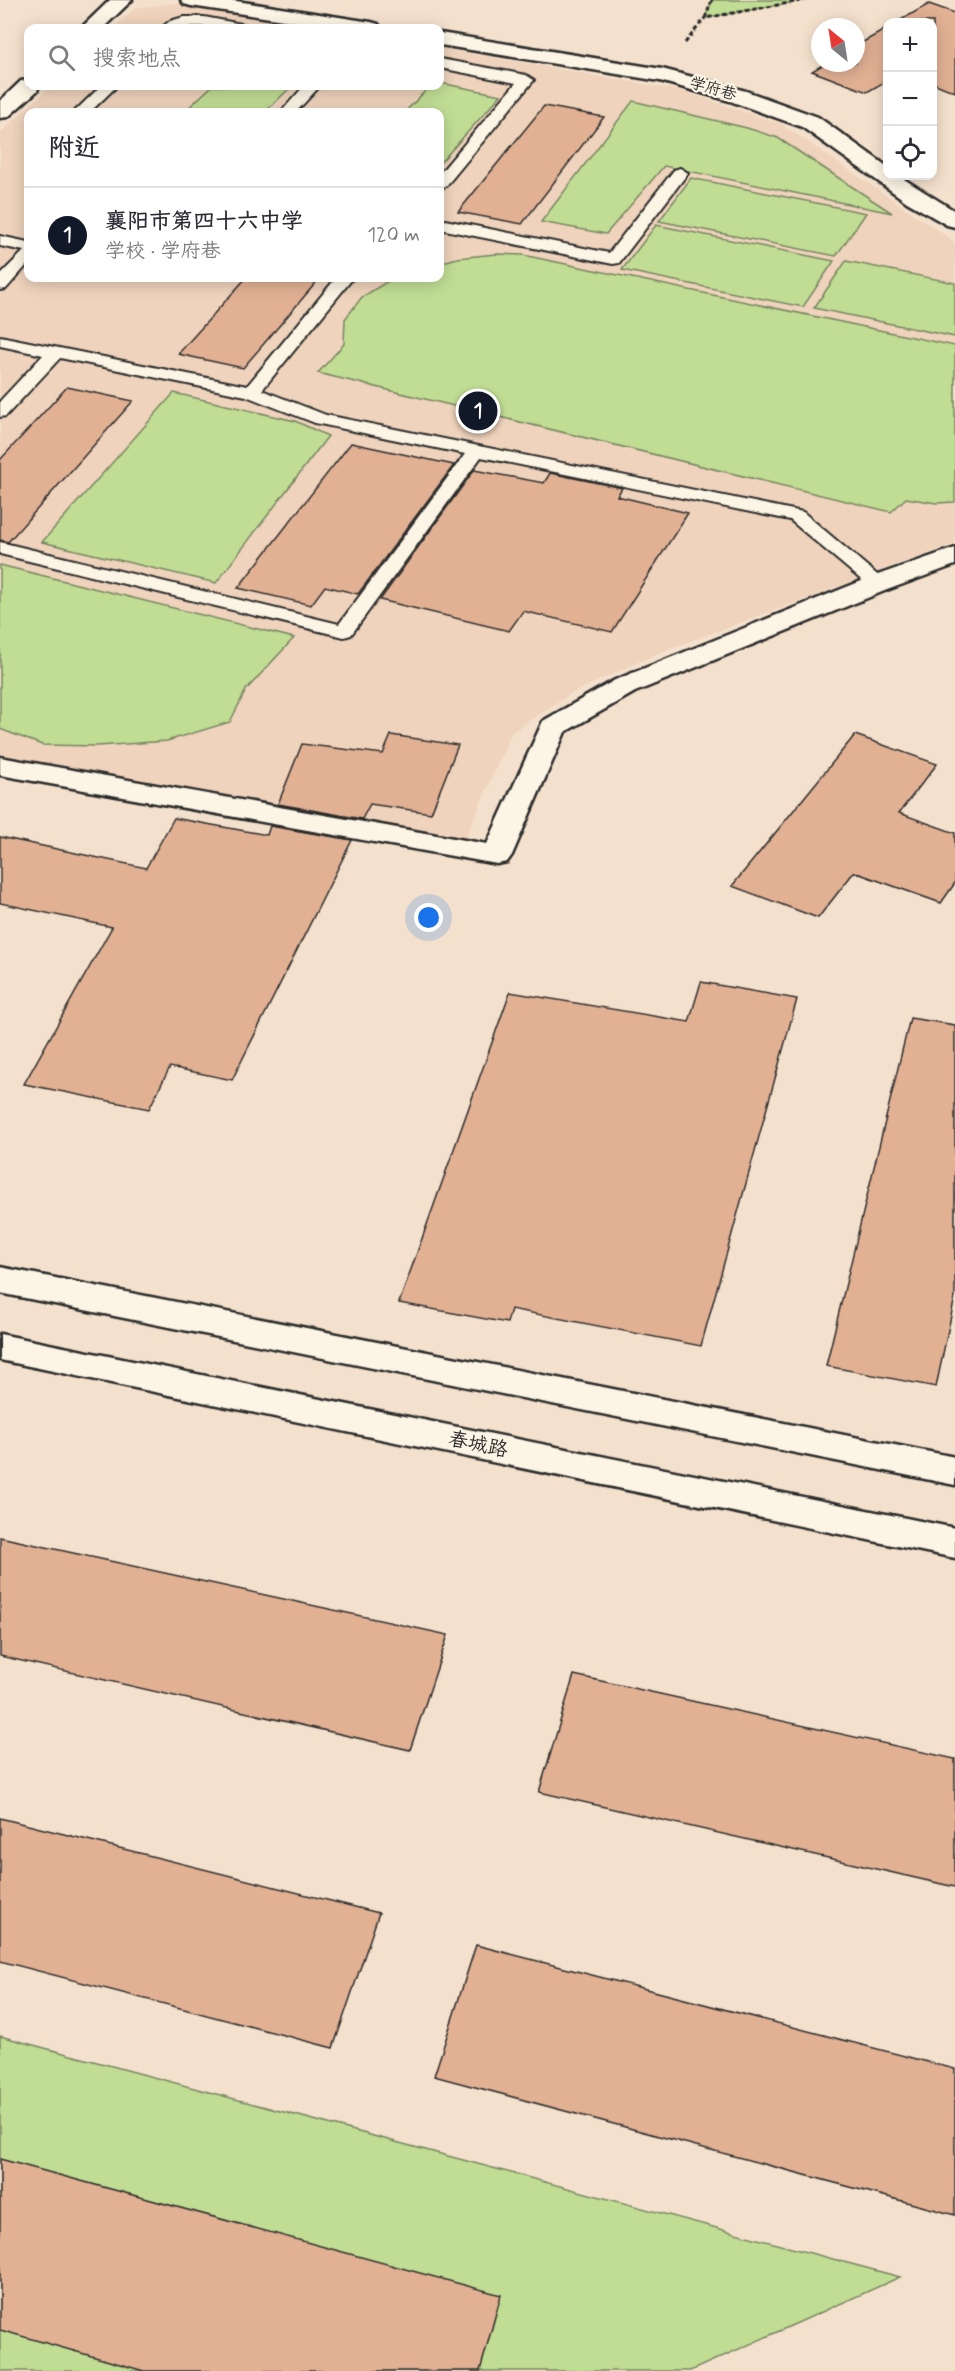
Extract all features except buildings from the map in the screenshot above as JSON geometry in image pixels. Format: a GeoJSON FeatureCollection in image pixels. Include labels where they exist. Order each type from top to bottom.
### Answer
{"type":"FeatureCollection","features":[{"type":"Feature","properties":{"kind":"street"},"geometry":{"type":"LineString","coordinates":[[95,24],[122,0]]}},
{"type":"Feature","properties":{"kind":"street"},"geometry":{"type":"LineString","coordinates":[[191,0],[345,24]]}},
{"type":"Feature","properties":{"kind":"street","name":"学府巷"},"geometry":{"type":"LineString","coordinates":[[444,40],[662,75],[738,96],[810,122],[915,197],[955,220]]}},
{"type":"Feature","properties":{"kind":"street"},"geometry":{"type":"LineString","coordinates":[[0,112],[25,90]]}},
{"type":"Feature","properties":{"kind":"street"},"geometry":{"type":"LineString","coordinates":[[0,766],[497,855],[553,727],[625,686],[878,584],[955,556]]}},
{"type":"Feature","properties":{"kind":"street"},"geometry":{"type":"LineString","coordinates":[[0,1280],[955,1471]]}},
{"type":"Feature","properties":{"kind":"street","name":"春城路"},"geometry":{"type":"LineString","coordinates":[[0,1347],[955,1544]]}},
{"type":"Feature","properties":{"kind":"lane"},"geometry":{"type":"LineString","coordinates":[[174,24],[202,21],[219,24]]}},
{"type":"Feature","properties":{"kind":"lane"},"geometry":{"type":"LineString","coordinates":[[444,65],[526,80],[444,178]]}},
{"type":"Feature","properties":{"kind":"lane"},"geometry":{"type":"LineString","coordinates":[[85,108],[105,90]]}},
{"type":"Feature","properties":{"kind":"lane"},"geometry":{"type":"LineString","coordinates":[[292,108],[308,90]]}},
{"type":"Feature","properties":{"kind":"lane"},"geometry":{"type":"LineString","coordinates":[[444,225],[613,260],[680,172]]}},
{"type":"Feature","properties":{"kind":"lane"},"geometry":{"type":"LineString","coordinates":[[0,241],[24,246]]}},
{"type":"Feature","properties":{"kind":"lane"},"geometry":{"type":"LineString","coordinates":[[0,285],[24,259]]}},
{"type":"Feature","properties":{"kind":"lane"},"geometry":{"type":"LineString","coordinates":[[251,392],[342,282]]}},
{"type":"Feature","properties":{"kind":"lane"},"geometry":{"type":"LineString","coordinates":[[0,341],[251,392],[321,419],[796,516],[878,584]]}},
{"type":"Feature","properties":{"kind":"lane"},"geometry":{"type":"LineString","coordinates":[[0,412],[56,352]]}},
{"type":"Feature","properties":{"kind":"lane"},"geometry":{"type":"LineString","coordinates":[[0,548],[344,631],[476,451]]}},
{"type":"Feature","properties":{"kind":"path"},"geometry":{"type":"LineString","coordinates":[[712,0],[705,18],[806,0]]}},
{"type":"Feature","properties":{"kind":"shaded area"},"geometry":{"type":"Polygon","coordinates":[[[177,3],[301,24],[117,24],[135,8],[177,3]]]}},
{"type":"Feature","properties":{"kind":"shaded area"},"geometry":{"type":"Polygon","coordinates":[[[444,49],[682,91],[781,124],[955,242],[955,544],[658,653],[572,693],[512,732],[463,843],[0,759],[0,133],[24,111],[24,282],[444,282],[444,108],[27,108],[47,90],[444,90],[444,49]]]}},
{"type":"Feature","properties":{"kind":"green space"},"geometry":{"type":"Polygon","coordinates":[[[712,0],[806,0],[705,18],[712,0]]]}},
{"type":"Feature","properties":{"kind":"green space"},"geometry":{"type":"Polygon","coordinates":[[[444,84],[501,95],[444,159],[444,108],[409,108],[426,90],[444,90],[444,84]]]}},
{"type":"Feature","properties":{"kind":"green space"},"geometry":{"type":"Polygon","coordinates":[[[208,90],[288,90],[269,108],[188,108],[208,90]]]}},
{"type":"Feature","properties":{"kind":"green space"},"geometry":{"type":"Polygon","coordinates":[[[633,101],[747,128],[778,138],[892,213],[664,166],[606,234],[541,222],[633,101]]]}},
{"type":"Feature","properties":{"kind":"green space"},"geometry":{"type":"Polygon","coordinates":[[[691,178],[866,213],[836,256],[659,221],[691,178]]]}},
{"type":"Feature","properties":{"kind":"green space"},"geometry":{"type":"Polygon","coordinates":[[[656,225],[834,261],[803,307],[622,270],[656,225]]]}},
{"type":"Feature","properties":{"kind":"green space"},"geometry":{"type":"Polygon","coordinates":[[[496,254],[523,255],[955,346],[955,502],[936,503],[906,498],[891,512],[318,373],[344,344],[345,319],[362,297],[386,282],[444,282],[444,262],[457,258],[496,254]]]}},
{"type":"Feature","properties":{"kind":"green space"},"geometry":{"type":"Polygon","coordinates":[[[846,261],[955,283],[955,337],[814,308],[846,261]]]}},
{"type":"Feature","properties":{"kind":"green space"},"geometry":{"type":"Polygon","coordinates":[[[174,393],[295,421],[328,436],[216,583],[42,542],[174,393]]]}},
{"type":"Feature","properties":{"kind":"green space"},"geometry":{"type":"Polygon","coordinates":[[[0,565],[294,638],[246,690],[230,722],[167,741],[98,746],[42,745],[0,729],[0,565]]]}},
{"type":"Feature","properties":{"kind":"green space"},"geometry":{"type":"Polygon","coordinates":[[[0,2036],[900,2277],[690,2371],[0,2371],[0,2036]]]}},
{"type":"Feature","properties":{"kind":"place","name":"襄阳市第四十六中学"},"geometry":{"type":"Point","coordinates":[478,411]}}]}
